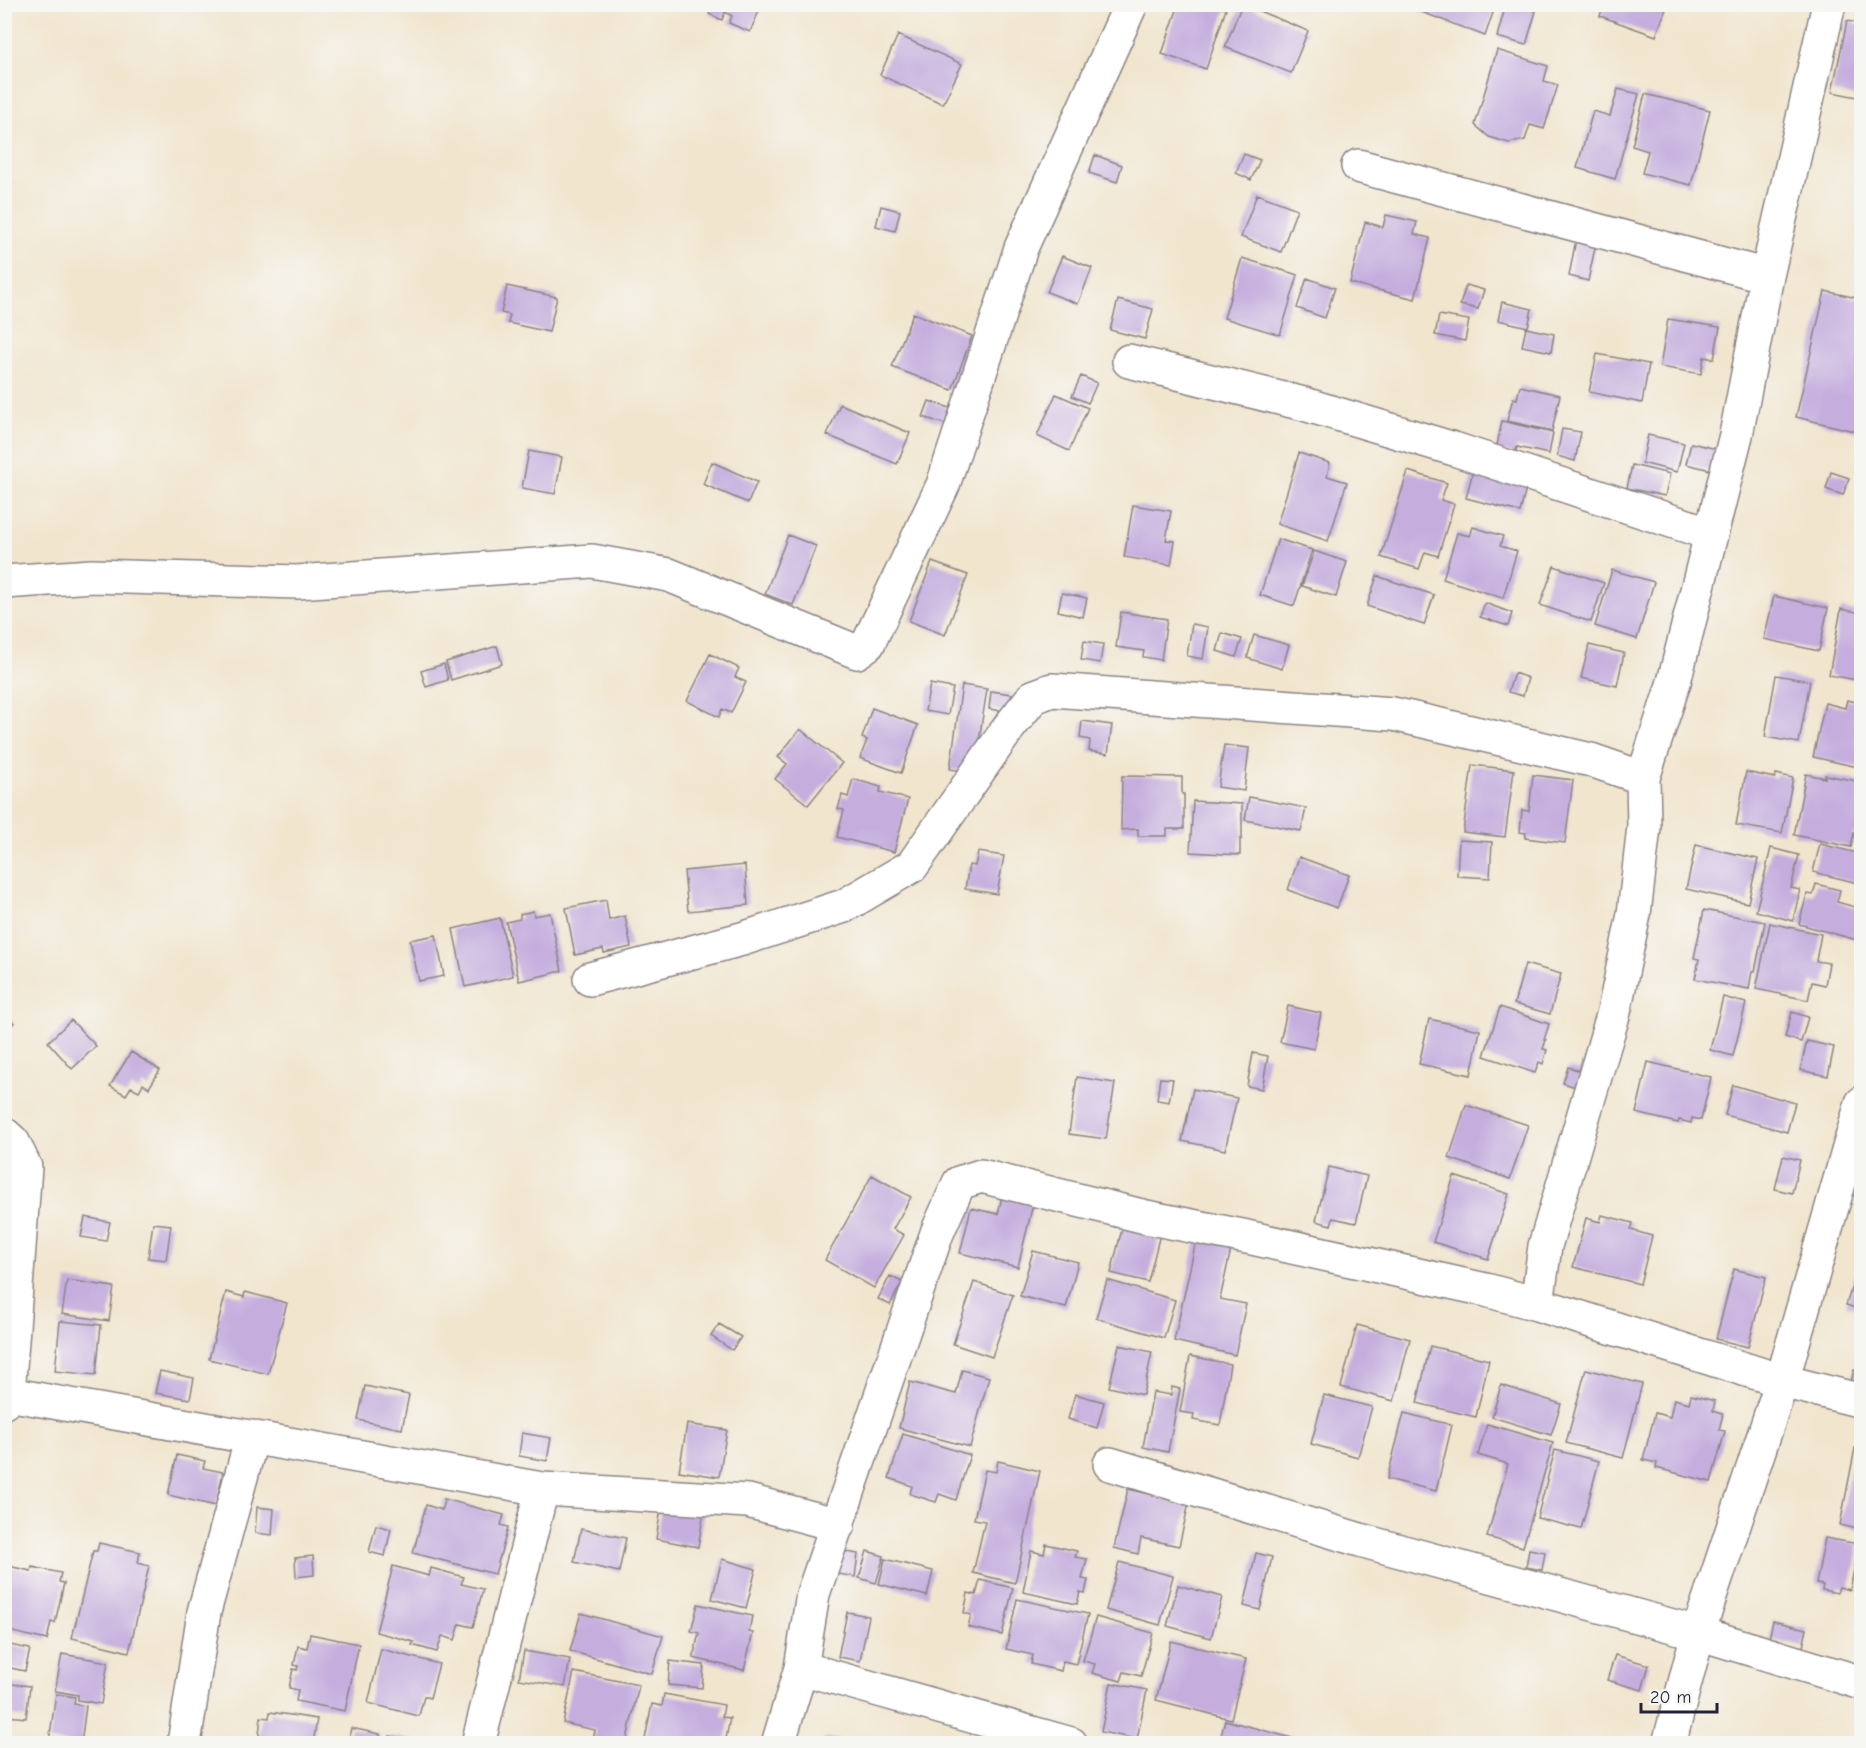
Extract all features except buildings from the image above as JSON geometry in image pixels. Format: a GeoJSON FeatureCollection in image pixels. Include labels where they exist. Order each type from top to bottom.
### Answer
{"type":"FeatureCollection","features":[{"type":"Feature","properties":{"kind":"street"},"geometry":{"type":"LineString","coordinates":[[4,582],[93,576],[297,582],[592,561],[669,574],[857,652],[868,644],[943,485],[1021,248],[1131,4]]}},
{"type":"Feature","properties":{"kind":"street"},"geometry":{"type":"LineString","coordinates":[[1537,1304],[1545,1246],[1614,1012],[1634,914],[1644,827],[1643,778],[1674,682],[1736,435],[1767,276],[1829,4]]}},
{"type":"Feature","properties":{"kind":"street"},"geometry":{"type":"LineString","coordinates":[[1358,166],[1767,276]]}},
{"type":"Feature","properties":{"kind":"street"},"geometry":{"type":"LineString","coordinates":[[1129,361],[1304,404],[1454,449],[1711,534]]}},
{"type":"Feature","properties":{"kind":"street"},"geometry":{"type":"LineString","coordinates":[[590,979],[742,939],[844,906],[912,866],[1033,697],[1052,690],[1393,714],[1591,760],[1643,778]]}},
{"type":"Feature","properties":{"kind":"street"},"geometry":{"type":"LineString","coordinates":[[1669,1743],[1698,1633],[1782,1381],[1861,1107]]}},
{"type":"Feature","properties":{"kind":"street"},"geometry":{"type":"LineString","coordinates":[[4,1134],[13,1142],[25,1167],[10,1299],[6,1398],[252,1437],[542,1489],[748,1501],[838,1525]]}},
{"type":"Feature","properties":{"kind":"street"},"geometry":{"type":"LineString","coordinates":[[778,1743],[801,1668],[813,1594],[937,1233],[959,1183],[981,1176],[1146,1217],[1486,1290],[1782,1381],[1862,1401]]}},
{"type":"Feature","properties":{"kind":"street"},"geometry":{"type":"LineString","coordinates":[[184,1743],[204,1612],[252,1437]]}},
{"type":"Feature","properties":{"kind":"street"},"geometry":{"type":"LineString","coordinates":[[1110,1464],[1360,1540],[1698,1633],[1862,1683]]}},
{"type":"Feature","properties":{"kind":"street"},"geometry":{"type":"LineString","coordinates":[[478,1743],[542,1489]]}},
{"type":"Feature","properties":{"kind":"street"},"geometry":{"type":"LineString","coordinates":[[801,1668],[1071,1743]]}}]}
